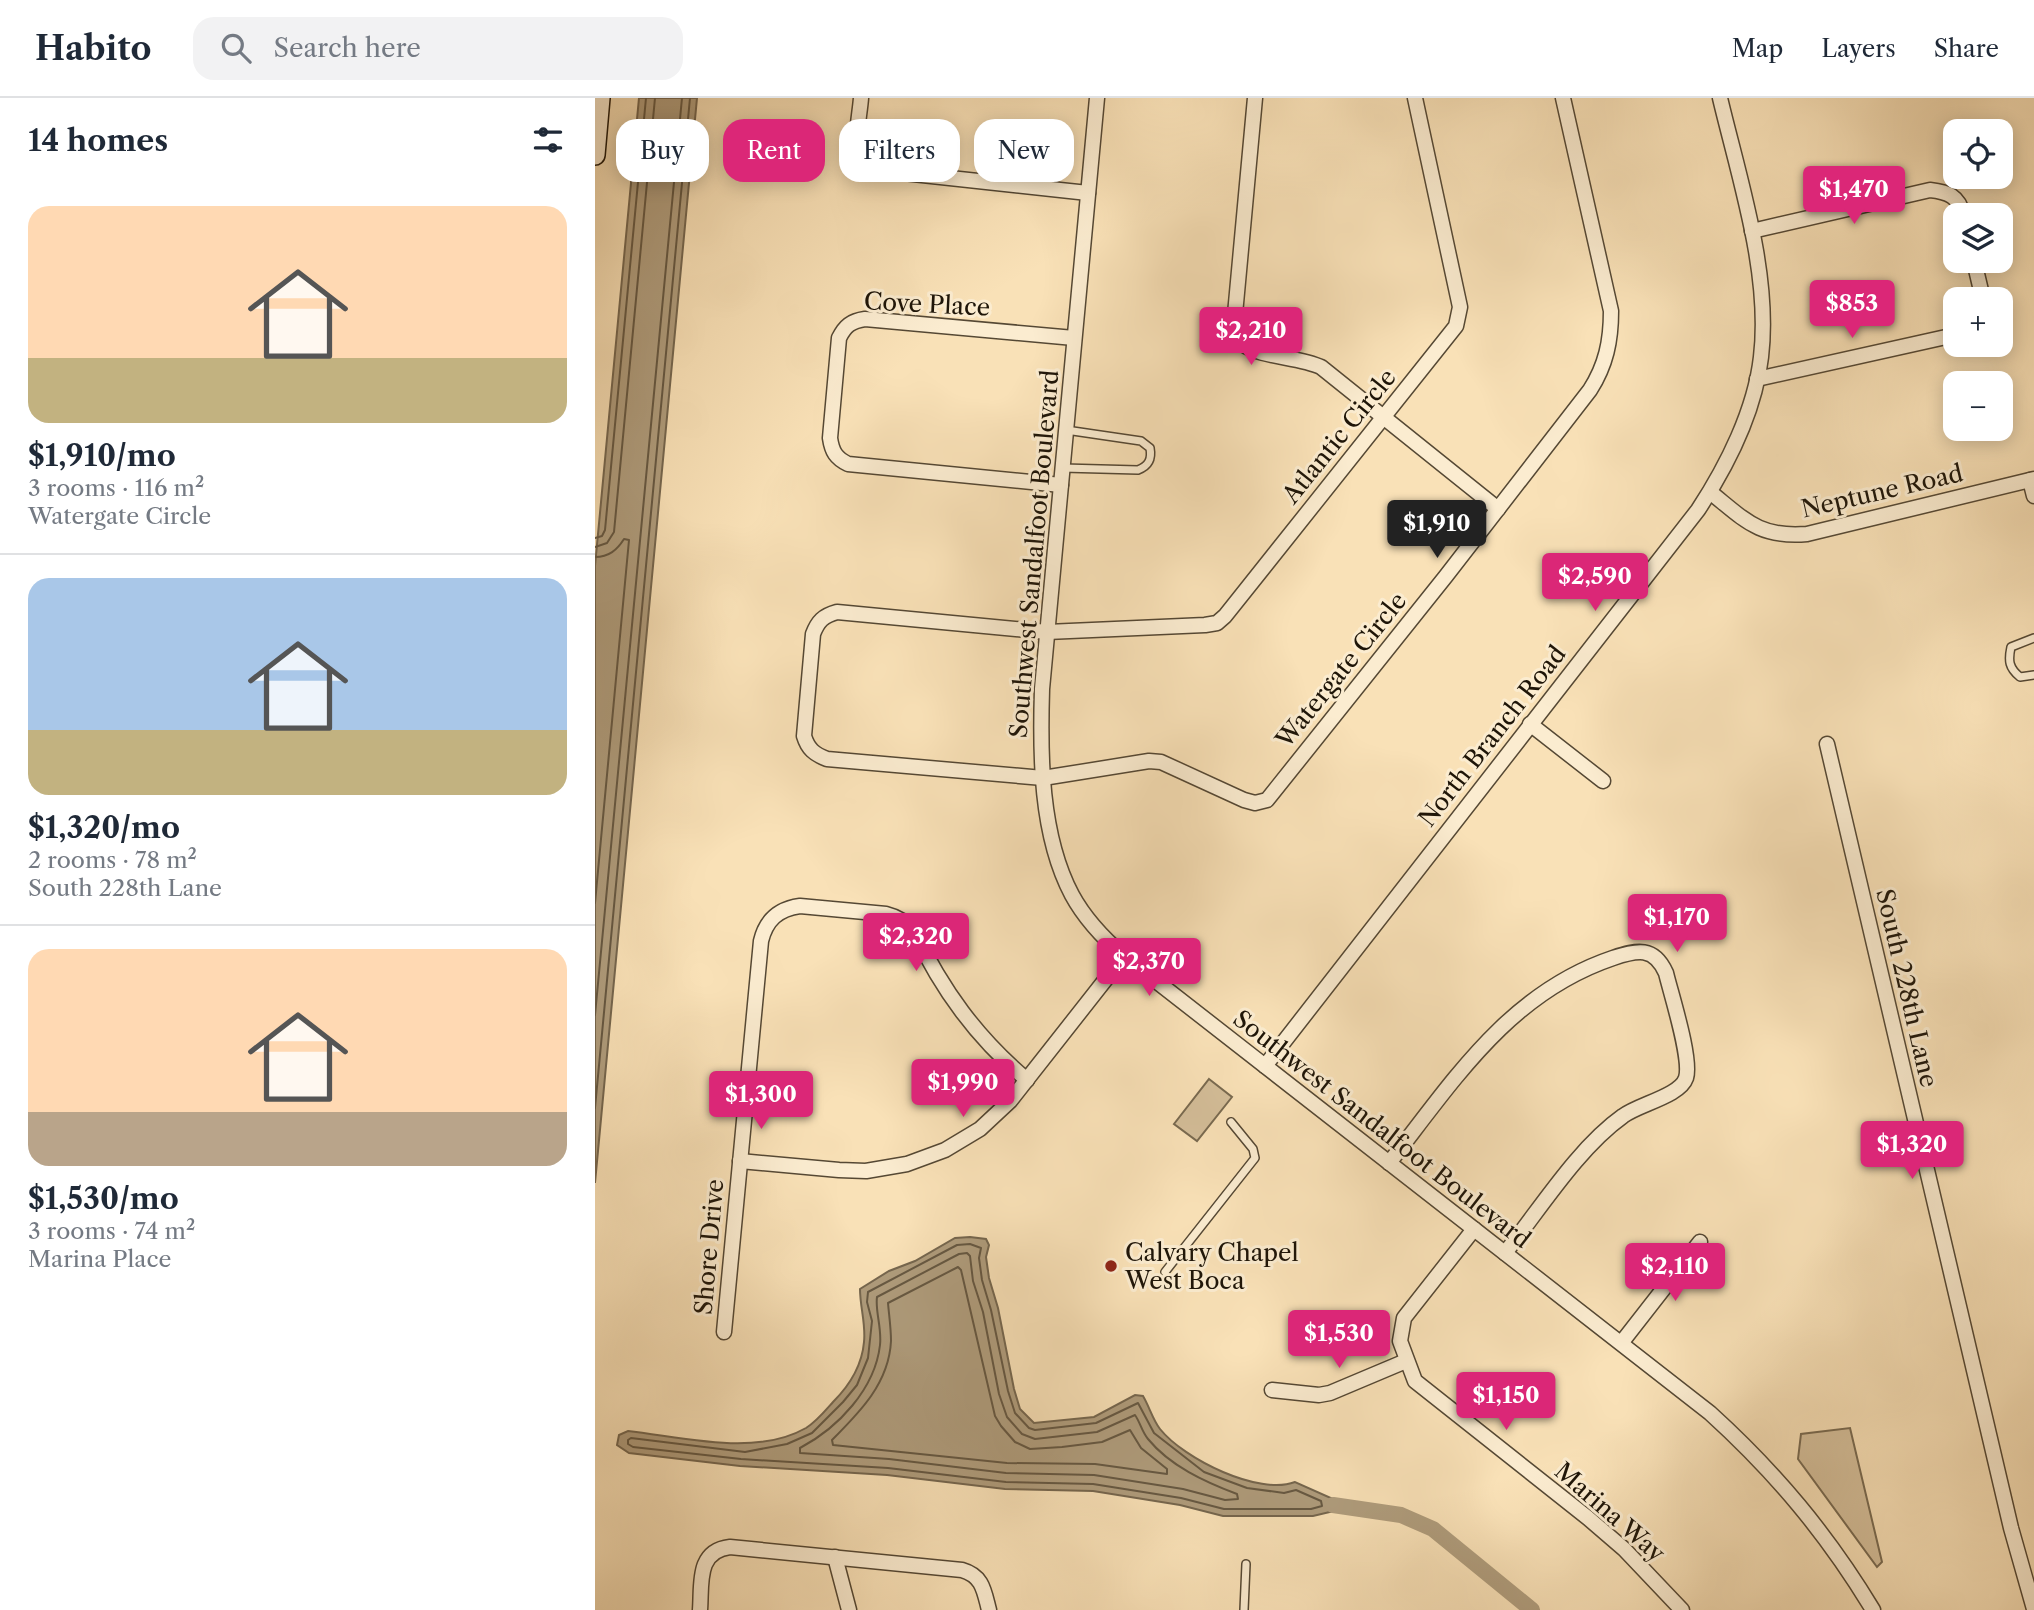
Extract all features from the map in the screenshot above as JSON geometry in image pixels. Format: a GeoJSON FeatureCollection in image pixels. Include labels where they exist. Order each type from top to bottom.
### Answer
{"type":"FeatureCollection","features":[{"type":"Feature","properties":{"kind":"main road"},"geometry":{"type":"LineString","coordinates":[[595,155],[600,98]]}},
{"type":"Feature","properties":{"kind":"street"},"geometry":{"type":"LineString","coordinates":[[861,98],[857,145],[859,155],[866,165],[876,170],[1088,193]]}},
{"type":"Feature","properties":{"kind":"street","name":"Southwest Sandalfoot Boulevard"},"geometry":{"type":"LineString","coordinates":[[1097,98],[1040,733],[1043,778],[1061,871],[1087,918],[1124,956],[1710,1413],[1767,1467],[1818,1527],[1873,1610]]}},
{"type":"Feature","properties":{"kind":"street"},"geometry":{"type":"LineString","coordinates":[[1255,98],[1234,325],[1236,335],[1243,345],[1254,350],[1311,362],[1321,367],[1498,509]]}},
{"type":"Feature","properties":{"kind":"street","name":"Atlantic Circle"},"geometry":{"type":"LineString","coordinates":[[1043,778],[827,759],[816,755],[809,748],[804,736],[813,634],[817,623],[825,615],[837,612],[1047,632],[1206,625],[1217,623],[1225,616],[1456,326],[1460,307],[1415,98]]}},
{"type":"Feature","properties":{"kind":"street","name":"Watergate Circle"},"geometry":{"type":"LineString","coordinates":[[1043,778],[1149,761],[1161,762],[1244,800],[1255,803],[1267,800],[1498,509],[1594,383],[1605,362],[1611,334],[1611,311],[1563,98]]}},
{"type":"Feature","properties":{"kind":"street","name":"North Branch Road"},"geometry":{"type":"LineString","coordinates":[[1265,1066],[1710,492],[1737,437],[1757,379],[1763,317],[1752,231],[1720,98]]}},
{"type":"Feature","properties":{"kind":"street"},"geometry":{"type":"LineString","coordinates":[[1752,231],[1930,190],[1945,192],[1953,196],[1957,203]]}},
{"type":"Feature","properties":{"kind":"street","name":"Cove Place"},"geometry":{"type":"LineString","coordinates":[[1061,485],[848,464],[838,459],[831,449],[830,438],[839,338],[844,328],[854,321],[865,319],[1075,338]]}},
{"type":"Feature","properties":{"kind":"street"},"geometry":{"type":"LineString","coordinates":[[1757,379],[1943,338]]}},
{"type":"Feature","properties":{"kind":"street"},"geometry":{"type":"LineString","coordinates":[[2032,480],[2034,496]]}},
{"type":"Feature","properties":{"kind":"street","name":"Neptune Road"},"geometry":{"type":"LineString","coordinates":[[1710,492],[1752,526],[1785,536],[1807,534],[2032,480]]}},
{"type":"Feature","properties":{"kind":"street"},"geometry":{"type":"LineString","coordinates":[[1530,724],[1604,781]]}},
{"type":"Feature","properties":{"kind":"street","name":"South 228th Lane"},"geometry":{"type":"LineString","coordinates":[[1826,744],[2011,1528],[2034,1609]]}},
{"type":"Feature","properties":{"kind":"street","name":"Shore Drive"},"geometry":{"type":"LineString","coordinates":[[724,1332],[761,941],[763,931],[772,918],[788,908],[800,906],[896,916],[914,931],[944,989],[959,1011],[991,1048],[1027,1080]]}},
{"type":"Feature","properties":{"kind":"street"},"geometry":{"type":"LineString","coordinates":[[1389,1163],[1475,1054],[1501,1026],[1541,994],[1596,964],[1632,952],[1643,951],[1662,962],[1687,1062],[1686,1078],[1671,1094],[1636,1107],[1589,1145],[1505,1254]]}},
{"type":"Feature","properties":{"kind":"street"},"geometry":{"type":"LineString","coordinates":[[740,1161],[866,1171],[907,1164],[945,1150],[969,1137],[1001,1111],[1124,956]]}},
{"type":"Feature","properties":{"kind":"street","name":"Marina Way"},"geometry":{"type":"LineString","coordinates":[[1474,1229],[1405,1318],[1400,1341],[1415,1381],[1588,1518],[1624,1549],[1682,1610]]}},
{"type":"Feature","properties":{"kind":"street"},"geometry":{"type":"LineString","coordinates":[[1622,1342],[1700,1242]]}},
{"type":"Feature","properties":{"kind":"street"},"geometry":{"type":"LineString","coordinates":[[1272,1390],[1319,1395],[1406,1362]]}},
{"type":"Feature","properties":{"kind":"street"},"geometry":{"type":"LineString","coordinates":[[700,1610],[704,1564],[710,1554],[730,1546],[963,1570],[973,1573],[981,1581],[989,1610]]}},
{"type":"Feature","properties":{"kind":"street"},"geometry":{"type":"LineString","coordinates":[[835,1557],[849,1610]]}},
{"type":"Feature","properties":{"kind":"lane"},"geometry":{"type":"LineString","coordinates":[[1062,468],[1138,470],[1145,468],[1151,458],[1150,448],[1141,441],[1066,430]]}},
{"type":"Feature","properties":{"kind":"lane"},"geometry":{"type":"LineString","coordinates":[[2034,638],[2011,647],[2008,658],[2011,670],[2020,677],[2034,675]]}},
{"type":"Feature","properties":{"kind":"lane"},"geometry":{"type":"LineString","coordinates":[[1165,1272],[1255,1157],[1253,1149],[1231,1122]]}},
{"type":"Feature","properties":{"kind":"lane"},"geometry":{"type":"LineString","coordinates":[[1244,1610],[1246,1564]]}},
{"type":"Feature","properties":{"kind":"shaded area"},"geometry":{"type":"Polygon","coordinates":[[[1209,1079],[1232,1097],[1197,1141],[1174,1124],[1209,1079]]]}},
{"type":"Feature","properties":{"kind":"shaded area"},"geometry":{"type":"Polygon","coordinates":[[[1850,1428],[1882,1562],[1877,1567],[1798,1459],[1801,1434],[1850,1428]]]}},
{"type":"Feature","properties":{"kind":"water"},"geometry":{"type":"Polygon","coordinates":[[[639,98],[697,98],[695,119],[637,119],[639,98]]]}},
{"type":"Feature","properties":{"kind":"water"},"geometry":{"type":"Polygon","coordinates":[[[631,182],[689,182],[595,1183],[595,566],[631,182]]]}},
{"type":"Feature","properties":{"kind":"water"},"geometry":{"type":"Polygon","coordinates":[[[955,1238],[986,1239],[989,1245],[986,1257],[989,1278],[998,1308],[1014,1389],[1020,1409],[1034,1423],[1094,1417],[1135,1395],[1143,1396],[1160,1429],[1186,1452],[1204,1463],[1262,1484],[1295,1482],[1351,1507],[1313,1516],[1223,1516],[1180,1505],[1093,1491],[1005,1489],[887,1475],[740,1466],[629,1453],[617,1445],[619,1435],[628,1431],[719,1443],[742,1443],[786,1437],[806,1428],[839,1396],[858,1367],[864,1335],[860,1289],[889,1271],[915,1261],[955,1238]]]}},
{"type":"Feature","properties":{"kind":"waterway"},"geometry":{"type":"LineString","coordinates":[[1333,1505],[1401,1515],[1433,1529],[1532,1610]]}},
{"type":"Feature","properties":{"kind":"place","name":"Calvary Chapel West Boca"},"geometry":{"type":"Point","coordinates":[1111,1266]}}]}
